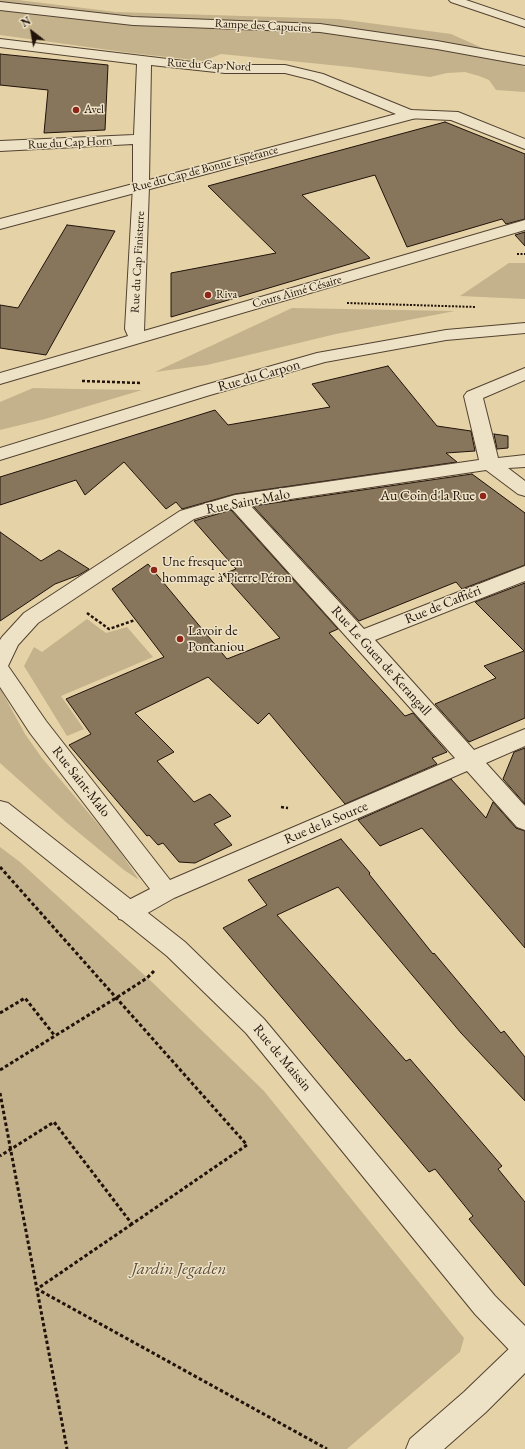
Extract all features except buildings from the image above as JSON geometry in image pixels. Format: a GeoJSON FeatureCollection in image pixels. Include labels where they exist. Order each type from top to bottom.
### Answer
{"type":"FeatureCollection","features":[{"type":"Feature","properties":{"kind":"street","name":"Rampe des Capucins"},"geometry":{"type":"LineString","coordinates":[[0,6],[133,21],[320,28],[437,45],[525,61]]}},
{"type":"Feature","properties":{"kind":"street","name":"Rue du Cap Nord"},"geometry":{"type":"LineString","coordinates":[[0,43],[144,61],[224,69],[285,69],[318,77],[411,115]]}},
{"type":"Feature","properties":{"kind":"street","name":"Rue du Cap Finisterre"},"geometry":{"type":"LineString","coordinates":[[137,338],[134,329],[142,186],[141,139],[144,61]]}},
{"type":"Feature","properties":{"kind":"street"},"geometry":{"type":"LineString","coordinates":[[411,115],[453,115],[525,144]]}},
{"type":"Feature","properties":{"kind":"street","name":"Rue du Cap de Bonne Espérance"},"geometry":{"type":"LineString","coordinates":[[0,224],[411,115]]}},
{"type":"Feature","properties":{"kind":"street","name":"Rue du Cap Horn"},"geometry":{"type":"LineString","coordinates":[[0,146],[141,139]]}},
{"type":"Feature","properties":{"kind":"street","name":"Cours Aimé Césaire"},"geometry":{"type":"LineString","coordinates":[[0,379],[525,226]]}},
{"type":"Feature","properties":{"kind":"street","name":"Rue du Carpon"},"geometry":{"type":"LineString","coordinates":[[0,454],[204,391],[323,357],[446,335],[525,328]]}},
{"type":"Feature","properties":{"kind":"street"},"geometry":{"type":"LineString","coordinates":[[525,373],[473,396],[490,464],[525,490]]}},
{"type":"Feature","properties":{"kind":"street","name":"Rue Saint-Malo"},"geometry":{"type":"LineString","coordinates":[[0,662],[9,642],[31,618],[187,515],[210,507],[235,502],[490,464],[525,461]]}},
{"type":"Feature","properties":{"kind":"street","name":"Rue Le Guen de Kerangall"},"geometry":{"type":"LineString","coordinates":[[235,502],[525,821]]}},
{"type":"Feature","properties":{"kind":"street","name":"Rue de Caffiéri"},"geometry":{"type":"LineString","coordinates":[[360,638],[525,573]]}},
{"type":"Feature","properties":{"kind":"street","name":"Rue Saint-Malo"},"geometry":{"type":"LineString","coordinates":[[0,670],[38,727],[166,892]]}},
{"type":"Feature","properties":{"kind":"street","name":"Rue de la Source"},"geometry":{"type":"LineString","coordinates":[[128,912],[166,892],[525,737]]}},
{"type":"Feature","properties":{"kind":"street","name":"Rue de Maissin"},"geometry":{"type":"LineString","coordinates":[[0,809],[176,949],[255,1026],[485,1305],[525,1346]]}},
{"type":"Feature","properties":{"kind":"street"},"geometry":{"type":"LineString","coordinates":[[421,1449],[475,1402],[525,1352]]}},
{"type":"Feature","properties":{"kind":"lane"},"geometry":{"type":"LineString","coordinates":[[455,0],[525,24]]}},
{"type":"Feature","properties":{"kind":"path"},"geometry":{"type":"LineString","coordinates":[[344,303],[464,306]]}},
{"type":"Feature","properties":{"kind":"path"},"geometry":{"type":"LineString","coordinates":[[78,381],[145,384]]}},
{"type":"Feature","properties":{"kind":"path"},"geometry":{"type":"LineString","coordinates":[[63,597],[109,629],[135,620]]}},
{"type":"Feature","properties":{"kind":"path"},"geometry":{"type":"LineString","coordinates":[[0,867],[247,1145],[37,1289]]}},
{"type":"Feature","properties":{"kind":"path"},"geometry":{"type":"LineString","coordinates":[[0,1070],[147,978],[158,966]]}},
{"type":"Feature","properties":{"kind":"path"},"geometry":{"type":"LineString","coordinates":[[0,1013],[25,998],[55,1036]]}},
{"type":"Feature","properties":{"kind":"path"},"geometry":{"type":"LineString","coordinates":[[0,1093],[67,1449]]}},
{"type":"Feature","properties":{"kind":"path"},"geometry":{"type":"LineString","coordinates":[[0,1156],[54,1122],[132,1224]]}},
{"type":"Feature","properties":{"kind":"path"},"geometry":{"type":"LineString","coordinates":[[37,1289],[327,1449]]}},
{"type":"Feature","properties":{"kind":"green space"},"geometry":{"type":"Polygon","coordinates":[[[0,0],[18,0],[116,12],[339,19],[451,34],[525,67],[525,92],[496,90],[489,80],[465,72],[447,73],[430,77],[221,54],[203,61],[131,53],[0,35],[0,0]]]}},
{"type":"Feature","properties":{"kind":"green space"},"geometry":{"type":"Polygon","coordinates":[[[509,263],[525,263],[525,299],[460,296],[509,263]]]}},
{"type":"Feature","properties":{"kind":"green space"},"geometry":{"type":"Polygon","coordinates":[[[292,308],[455,311],[336,334],[207,365],[155,372],[292,308]]]}},
{"type":"Feature","properties":{"kind":"green space"},"geometry":{"type":"Polygon","coordinates":[[[33,388],[142,390],[45,419],[0,430],[0,402],[33,388]]]}},
{"type":"Feature","properties":{"kind":"green space"},"geometry":{"type":"Polygon","coordinates":[[[87,619],[106,633],[127,627],[153,657],[61,696],[84,729],[67,736],[24,666],[34,647],[42,652],[87,619]]]}},
{"type":"Feature","properties":{"kind":"green space"},"geometry":{"type":"Polygon","coordinates":[[[0,688],[25,734],[42,758],[115,844],[139,880],[124,870],[67,823],[0,763],[0,688]]]}},
{"type":"Feature","properties":{"kind":"green space","name":"Jardin Jegaden"},"geometry":{"type":"Polygon","coordinates":[[[0,847],[20,862],[152,982],[264,1091],[464,1338],[460,1352],[347,1449],[0,1449],[0,847]]]}},
{"type":"Feature","properties":{"kind":"place","name":"Avel"},"geometry":{"type":"Point","coordinates":[76,110]}},
{"type":"Feature","properties":{"kind":"place","name":"Riva"},"geometry":{"type":"Point","coordinates":[208,295]}},
{"type":"Feature","properties":{"kind":"place","name":"Au Coin d'la Rue"},"geometry":{"type":"Point","coordinates":[483,496]}},
{"type":"Feature","properties":{"kind":"place","name":"Une fresque en hommage à Pierre Péron"},"geometry":{"type":"Point","coordinates":[154,570]}},
{"type":"Feature","properties":{"kind":"place","name":"Lavoir de Pontaniou"},"geometry":{"type":"Point","coordinates":[180,639]}}]}
